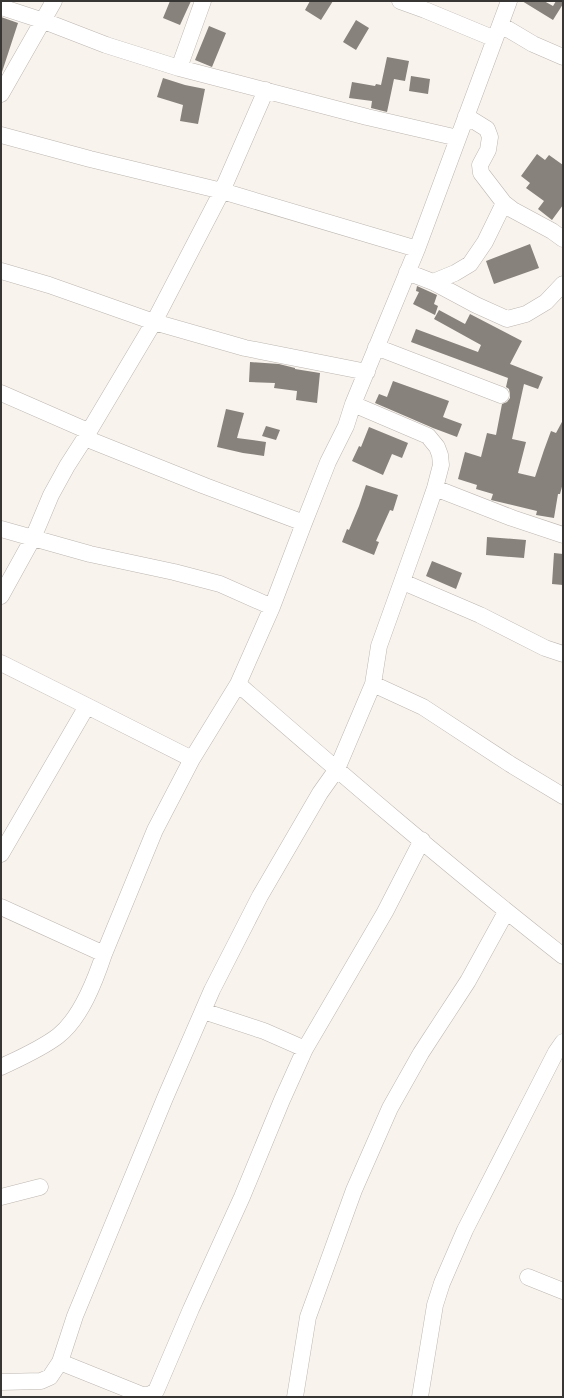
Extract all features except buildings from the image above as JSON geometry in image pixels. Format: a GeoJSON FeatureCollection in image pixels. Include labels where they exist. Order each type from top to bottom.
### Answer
{"type":"FeatureCollection","features":[{"type":"Feature","properties":{"kind":"street"},"geometry":{"type":"LineString","coordinates":[[1,94],[44,21],[54,1]]}},
{"type":"Feature","properties":{"kind":"street"},"geometry":{"type":"LineString","coordinates":[[178,68],[203,1]]}},
{"type":"Feature","properties":{"kind":"street"},"geometry":{"type":"LineString","coordinates":[[400,1],[533,44],[563,57]]}},
{"type":"Feature","properties":{"kind":"street"},"geometry":{"type":"LineString","coordinates":[[1,1067],[36,1050],[59,1036],[76,1016],[85,1001],[99,970],[104,954],[155,830],[192,759],[238,684],[272,607],[328,462],[346,426],[376,347],[417,249],[509,1]]}},
{"type":"Feature","properties":{"kind":"street"},"geometry":{"type":"LineString","coordinates":[[1,7],[44,21],[106,45],[178,68],[367,117],[458,138]]}},
{"type":"Feature","properties":{"kind":"street"},"geometry":{"type":"LineString","coordinates":[[1,596],[33,538],[51,495],[67,466],[154,322],[222,192],[266,90]]}},
{"type":"Feature","properties":{"kind":"street"},"geometry":{"type":"LineString","coordinates":[[466,116],[487,129],[490,137],[488,150],[480,165],[481,173],[512,210],[552,231],[563,239]]}},
{"type":"Feature","properties":{"kind":"street"},"geometry":{"type":"LineString","coordinates":[[1,135],[222,192],[417,249]]}},
{"type":"Feature","properties":{"kind":"street"},"geometry":{"type":"LineString","coordinates":[[433,282],[455,273],[470,264],[486,242],[504,202]]}},
{"type":"Feature","properties":{"kind":"street"},"geometry":{"type":"LineString","coordinates":[[1,271],[49,285],[154,322],[245,348],[367,372]]}},
{"type":"Feature","properties":{"kind":"street"},"geometry":{"type":"LineString","coordinates":[[407,272],[433,282],[476,305],[507,318],[526,314],[546,302],[563,284]]}},
{"type":"Feature","properties":{"kind":"street"},"geometry":{"type":"LineString","coordinates":[[376,347],[501,395]]}},
{"type":"Feature","properties":{"kind":"street"},"geometry":{"type":"LineString","coordinates":[[1,393],[87,435],[205,486],[304,523]]}},
{"type":"Feature","properties":{"kind":"street"},"geometry":{"type":"LineString","coordinates":[[1,1382],[41,1381],[50,1377],[60,1362],[74,1316],[212,990],[260,896],[320,793],[337,769],[373,684],[379,646],[403,582],[435,488],[441,465],[437,447],[428,436],[354,404]]}},
{"type":"Feature","properties":{"kind":"street"},"geometry":{"type":"LineString","coordinates":[[435,488],[512,518],[563,535]]}},
{"type":"Feature","properties":{"kind":"street"},"geometry":{"type":"LineString","coordinates":[[1,529],[90,554],[174,572],[220,584],[272,607]]}},
{"type":"Feature","properties":{"kind":"street"},"geometry":{"type":"LineString","coordinates":[[403,582],[480,615],[545,648],[563,654]]}},
{"type":"Feature","properties":{"kind":"street"},"geometry":{"type":"LineString","coordinates":[[1,663],[192,759]]}},
{"type":"Feature","properties":{"kind":"street"},"geometry":{"type":"LineString","coordinates":[[238,684],[506,912],[563,956]]}},
{"type":"Feature","properties":{"kind":"street"},"geometry":{"type":"LineString","coordinates":[[373,684],[424,707],[510,764],[563,796]]}},
{"type":"Feature","properties":{"kind":"street"},"geometry":{"type":"LineString","coordinates":[[1,854],[87,706]]}},
{"type":"Feature","properties":{"kind":"street"},"geometry":{"type":"LineString","coordinates":[[60,1362],[142,1395],[150,1395],[156,1391],[191,1309],[242,1197],[305,1049],[385,912],[422,840]]}},
{"type":"Feature","properties":{"kind":"street"},"geometry":{"type":"LineString","coordinates":[[1,907],[104,954]]}},
{"type":"Feature","properties":{"kind":"street"},"geometry":{"type":"LineString","coordinates":[[295,1397],[308,1317],[354,1190],[390,1108],[421,1053],[468,981],[506,912]]}},
{"type":"Feature","properties":{"kind":"street"},"geometry":{"type":"LineString","coordinates":[[203,1011],[264,1032],[305,1049]]}},
{"type":"Feature","properties":{"kind":"street"},"geometry":{"type":"LineString","coordinates":[[420,1397],[435,1304],[442,1283],[465,1230],[556,1052],[563,1042]]}},
{"type":"Feature","properties":{"kind":"street"},"geometry":{"type":"LineString","coordinates":[[1,1197],[40,1187]]}},
{"type":"Feature","properties":{"kind":"street"},"geometry":{"type":"LineString","coordinates":[[528,1277],[563,1290]]}}]}
